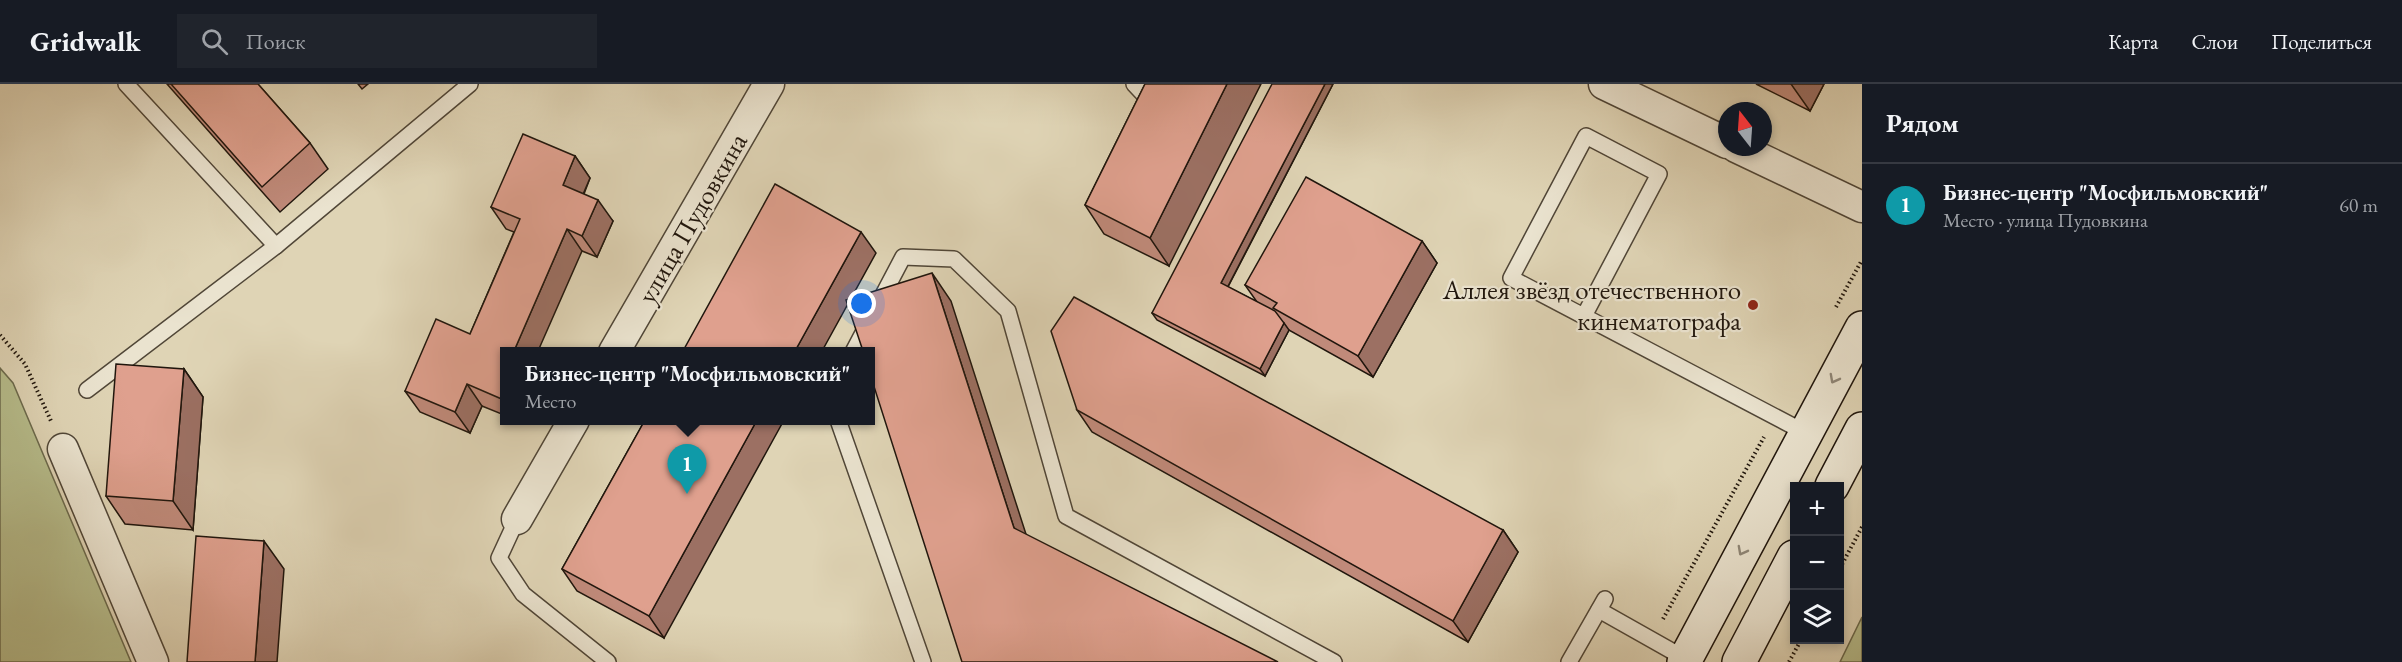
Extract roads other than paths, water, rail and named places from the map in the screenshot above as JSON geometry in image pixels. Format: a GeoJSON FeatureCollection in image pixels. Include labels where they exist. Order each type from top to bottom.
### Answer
{"type":"FeatureCollection","features":[{"type":"Feature","properties":{"kind":"main road"},"geometry":{"type":"LineString","coordinates":[[1685,660],[1862,328]]}},
{"type":"Feature","properties":{"kind":"main road"},"geometry":{"type":"LineString","coordinates":[[1834,482],[1862,429]]}},
{"type":"Feature","properties":{"kind":"main road"},"geometry":{"type":"LineString","coordinates":[[1739,662],[1790,565]]}},
{"type":"Feature","properties":{"kind":"street","name":"улица Пудовкина"},"geometry":{"type":"LineString","coordinates":[[616,347],[770,84]]}},
{"type":"Feature","properties":{"kind":"street"},"geometry":{"type":"LineString","coordinates":[[1604,84],[1718,139]]}},
{"type":"Feature","properties":{"kind":"street"},"geometry":{"type":"LineString","coordinates":[[1755,156],[1862,207]]}},
{"type":"Feature","properties":{"kind":"street"},"geometry":{"type":"LineString","coordinates":[[517,519],[571,425]]}},
{"type":"Feature","properties":{"kind":"street"},"geometry":{"type":"LineString","coordinates":[[63,449],[153,662]]}},
{"type":"Feature","properties":{"kind":"lane"},"geometry":{"type":"LineString","coordinates":[[126,84],[276,246]]}},
{"type":"Feature","properties":{"kind":"lane"},"geometry":{"type":"LineString","coordinates":[[87,390],[276,246],[470,84]]}},
{"type":"Feature","properties":{"kind":"lane"},"geometry":{"type":"LineString","coordinates":[[1134,84],[1151,102],[1141,123]]}},
{"type":"Feature","properties":{"kind":"lane"},"geometry":{"type":"LineString","coordinates":[[1584,316],[1659,174],[1586,136],[1511,278],[1806,433]]}},
{"type":"Feature","properties":{"kind":"lane"},"geometry":{"type":"LineString","coordinates":[[855,347],[903,257],[954,259],[1008,311],[1066,516],[1334,662]]}},
{"type":"Feature","properties":{"kind":"lane"},"geometry":{"type":"LineString","coordinates":[[840,425],[922,662]]}},
{"type":"Feature","properties":{"kind":"lane"},"geometry":{"type":"LineString","coordinates":[[517,519],[499,558],[523,594],[608,662]]}},
{"type":"Feature","properties":{"kind":"lane"},"geometry":{"type":"LineString","coordinates":[[1569,662],[1602,605],[1685,660]]}},
{"type":"Feature","properties":{"kind":"place","name":"Аллея звёзд отечественного кинематографа"},"geometry":{"type":"Point","coordinates":[1753,305]}},
{"type":"Feature","properties":{"kind":"place","name":"Бизнес-центр \"Мосфильмовский\""},"geometry":{"type":"Point","coordinates":[687,494]}}]}
